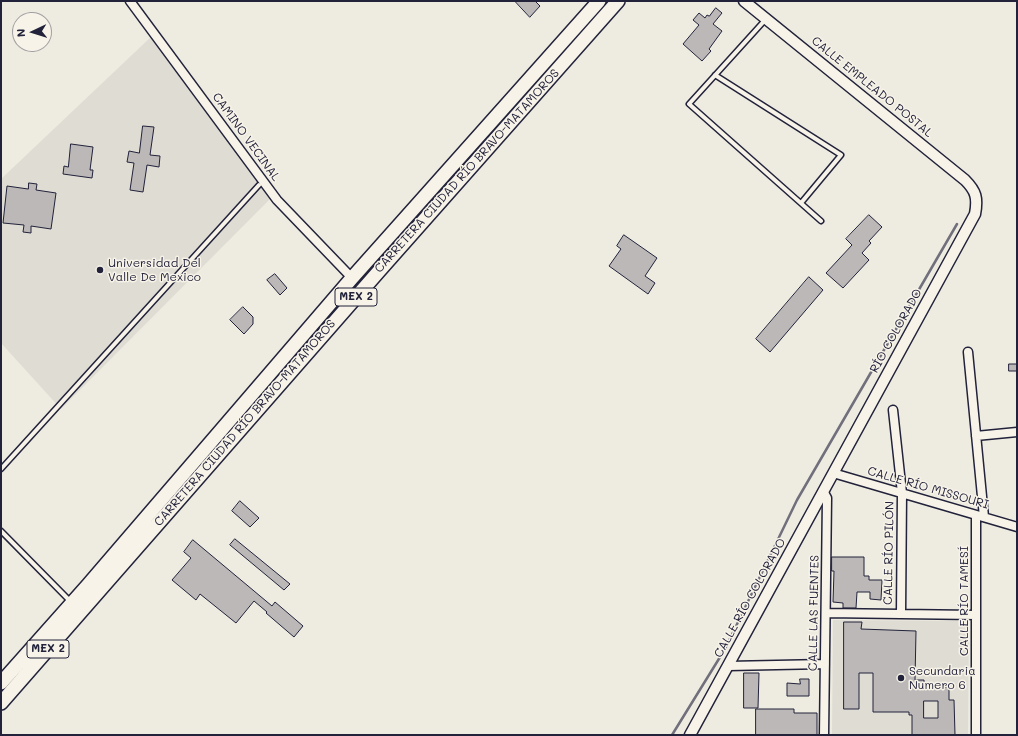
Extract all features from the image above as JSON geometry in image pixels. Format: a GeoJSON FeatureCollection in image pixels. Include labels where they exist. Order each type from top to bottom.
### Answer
{"type":"FeatureCollection","features":[{"type":"Feature","properties":{"kind":"highway","name":"MEX 2"},"geometry":{"type":"LineString","coordinates":[[1,682],[72,603],[92,590],[352,278],[599,1]]}},
{"type":"Feature","properties":{"kind":"highway","name":"CARRETERA CIUDAD RÍO BRAVO-MATAMOROS"},"geometry":{"type":"LineString","coordinates":[[1,703],[92,590],[273,391],[618,1]]}},
{"type":"Feature","properties":{"kind":"highway"},"geometry":{"type":"LineString","coordinates":[[478,138],[487,148]]}},
{"type":"Feature","properties":{"kind":"highway"},"geometry":{"type":"LineString","coordinates":[[263,383],[273,391]]}},
{"type":"Feature","properties":{"kind":"street","name":"CAMINO VECINAL"},"geometry":{"type":"LineString","coordinates":[[130,1],[277,200],[352,278]]}},
{"type":"Feature","properties":{"kind":"street","name":"CALLE EMPLEADO POSTAL"},"geometry":{"type":"LineString","coordinates":[[744,1],[965,180],[972,186],[977,199]]}},
{"type":"Feature","properties":{"kind":"street","name":"RÍO COLORADO"},"geometry":{"type":"LineString","coordinates":[[833,473],[976,214],[977,199]]}},
{"type":"Feature","properties":{"kind":"street"},"geometry":{"type":"LineString","coordinates":[[968,352],[984,517]]}},
{"type":"Feature","properties":{"kind":"street","name":"CALLE RÍO PILÓN"},"geometry":{"type":"LineString","coordinates":[[893,410],[902,493],[900,614]]}},
{"type":"Feature","properties":{"kind":"street"},"geometry":{"type":"LineString","coordinates":[[976,436],[1017,432]]}},
{"type":"Feature","properties":{"kind":"street","name":"CALLE RÍO COLORADO"},"geometry":{"type":"LineString","coordinates":[[690,735],[833,473]]}},
{"type":"Feature","properties":{"kind":"street","name":"CALLE RÍO MISSOURI"},"geometry":{"type":"LineString","coordinates":[[833,473],[1017,527]]}},
{"type":"Feature","properties":{"kind":"street","name":"CALLE LAS FUENTES"},"geometry":{"type":"LineString","coordinates":[[823,491],[827,498],[824,735]]}},
{"type":"Feature","properties":{"kind":"street","name":"CALLE RÍO TAMESÍ"},"geometry":{"type":"LineString","coordinates":[[976,514],[976,735]]}},
{"type":"Feature","properties":{"kind":"street"},"geometry":{"type":"LineString","coordinates":[[826,613],[976,615]]}},
{"type":"Feature","properties":{"kind":"street"},"geometry":{"type":"LineString","coordinates":[[728,666],[825,664]]}},
{"type":"Feature","properties":{"kind":"lane"},"geometry":{"type":"LineString","coordinates":[[766,19],[689,104],[822,220]]}},
{"type":"Feature","properties":{"kind":"lane"},"geometry":{"type":"LineString","coordinates":[[715,75],[841,155],[801,203]]}},
{"type":"Feature","properties":{"kind":"lane"},"geometry":{"type":"LineString","coordinates":[[1,469],[259,185]]}},
{"type":"Feature","properties":{"kind":"lane"},"geometry":{"type":"LineString","coordinates":[[1,531],[72,603]]}},
{"type":"Feature","properties":{"kind":"shaded area","name":"Universidad Del Valle De Mexico"},"geometry":{"type":"Polygon","coordinates":[[[153,35],[271,198],[61,409],[1,343],[1,179],[153,35]]]}},
{"type":"Feature","properties":{"kind":"shaded area","name":"Secundaria Numero 6"},"geometry":{"type":"Polygon","coordinates":[[[833,620],[969,621],[968,735],[832,735],[833,620]]]}},
{"type":"Feature","properties":{"kind":"building"},"geometry":{"type":"Polygon","coordinates":[[[515,1],[535,1],[540,6],[530,17],[515,1]]]}},
{"type":"Feature","properties":{"kind":"building"},"geometry":{"type":"Polygon","coordinates":[[[716,8],[722,13],[713,24],[722,31],[709,49],[711,51],[702,61],[683,44],[699,25],[693,20],[699,13],[705,18],[707,15],[709,16],[716,8]]]}},
{"type":"Feature","properties":{"kind":"building"},"geometry":{"type":"Polygon","coordinates":[[[143,126],[154,127],[150,155],[160,156],[159,167],[147,165],[143,192],[130,190],[134,163],[127,162],[129,151],[139,153],[143,126]]]}},
{"type":"Feature","properties":{"kind":"building"},"geometry":{"type":"Polygon","coordinates":[[[71,144],[93,147],[90,170],[93,170],[92,178],[63,174],[64,166],[68,167],[71,144]]]}},
{"type":"Feature","properties":{"kind":"building"},"geometry":{"type":"Polygon","coordinates":[[[29,183],[37,184],[36,190],[56,193],[51,229],[31,226],[31,233],[23,232],[24,225],[3,223],[7,186],[28,189],[29,183]]]}},
{"type":"Feature","properties":{"kind":"building"},"geometry":{"type":"Polygon","coordinates":[[[869,215],[882,227],[869,241],[871,243],[862,253],[869,260],[843,288],[826,273],[852,245],[846,239],[869,215]]]}},
{"type":"Feature","properties":{"kind":"building"},"geometry":{"type":"Polygon","coordinates":[[[624,235],[657,258],[645,276],[655,283],[648,294],[609,266],[621,249],[617,246],[624,235]]]}},
{"type":"Feature","properties":{"kind":"building"},"geometry":{"type":"Polygon","coordinates":[[[275,274],[287,288],[280,295],[267,280],[275,274]]]}},
{"type":"Feature","properties":{"kind":"building"},"geometry":{"type":"Polygon","coordinates":[[[809,277],[823,290],[770,352],[756,339],[809,277]]]}},
{"type":"Feature","properties":{"kind":"building"},"geometry":{"type":"Polygon","coordinates":[[[243,307],[253,317],[253,324],[244,334],[230,320],[243,307]]]}},
{"type":"Feature","properties":{"kind":"building"},"geometry":{"type":"Polygon","coordinates":[[[1009,364],[1017,364],[1017,371],[1009,371],[1009,364]]]}},
{"type":"Feature","properties":{"kind":"building"},"geometry":{"type":"Polygon","coordinates":[[[240,501],[259,518],[250,527],[232,511],[240,501]]]}},
{"type":"Feature","properties":{"kind":"building"},"geometry":{"type":"Polygon","coordinates":[[[235,539],[290,584],[284,590],[230,545],[235,539]]]}},
{"type":"Feature","properties":{"kind":"building"},"geometry":{"type":"Polygon","coordinates":[[[193,540],[272,606],[275,602],[303,626],[294,637],[254,601],[236,623],[200,594],[196,600],[172,580],[191,558],[184,552],[193,540]]]}},
{"type":"Feature","properties":{"kind":"building"},"geometry":{"type":"Polygon","coordinates":[[[832,557],[864,557],[864,576],[869,576],[869,580],[882,580],[881,600],[870,599],[870,592],[857,592],[856,608],[843,608],[843,603],[833,602],[834,571],[832,571],[832,557]]]}},
{"type":"Feature","properties":{"kind":"building"},"geometry":{"type":"Polygon","coordinates":[[[844,622],[862,622],[861,629],[916,631],[915,680],[924,680],[924,687],[949,687],[949,700],[954,700],[955,735],[912,735],[912,715],[909,715],[909,712],[873,712],[873,673],[859,673],[859,709],[844,709],[844,622]],[[924,701],[924,718],[938,718],[938,701],[924,701]]]}},
{"type":"Feature","properties":{"kind":"building"},"geometry":{"type":"Polygon","coordinates":[[[744,673],[759,673],[758,708],[744,708],[744,673]]]}},
{"type":"Feature","properties":{"kind":"building"},"geometry":{"type":"Polygon","coordinates":[[[800,679],[809,679],[809,696],[787,696],[787,683],[800,684],[800,679]]]}},
{"type":"Feature","properties":{"kind":"building"},"geometry":{"type":"Polygon","coordinates":[[[756,709],[794,709],[794,713],[817,713],[817,735],[756,735],[756,709]]]}},
{"type":"Feature","properties":{"kind":"waterway"},"geometry":{"type":"LineString","coordinates":[[672,735],[725,649],[797,500],[957,224]]}},
{"type":"Feature","properties":{"kind":"place","name":"Universidad Del Valle De Mexico"},"geometry":{"type":"Point","coordinates":[100,270]}},
{"type":"Feature","properties":{"kind":"place","name":"Secundaria Numero 6"},"geometry":{"type":"Point","coordinates":[901,678]}}]}
